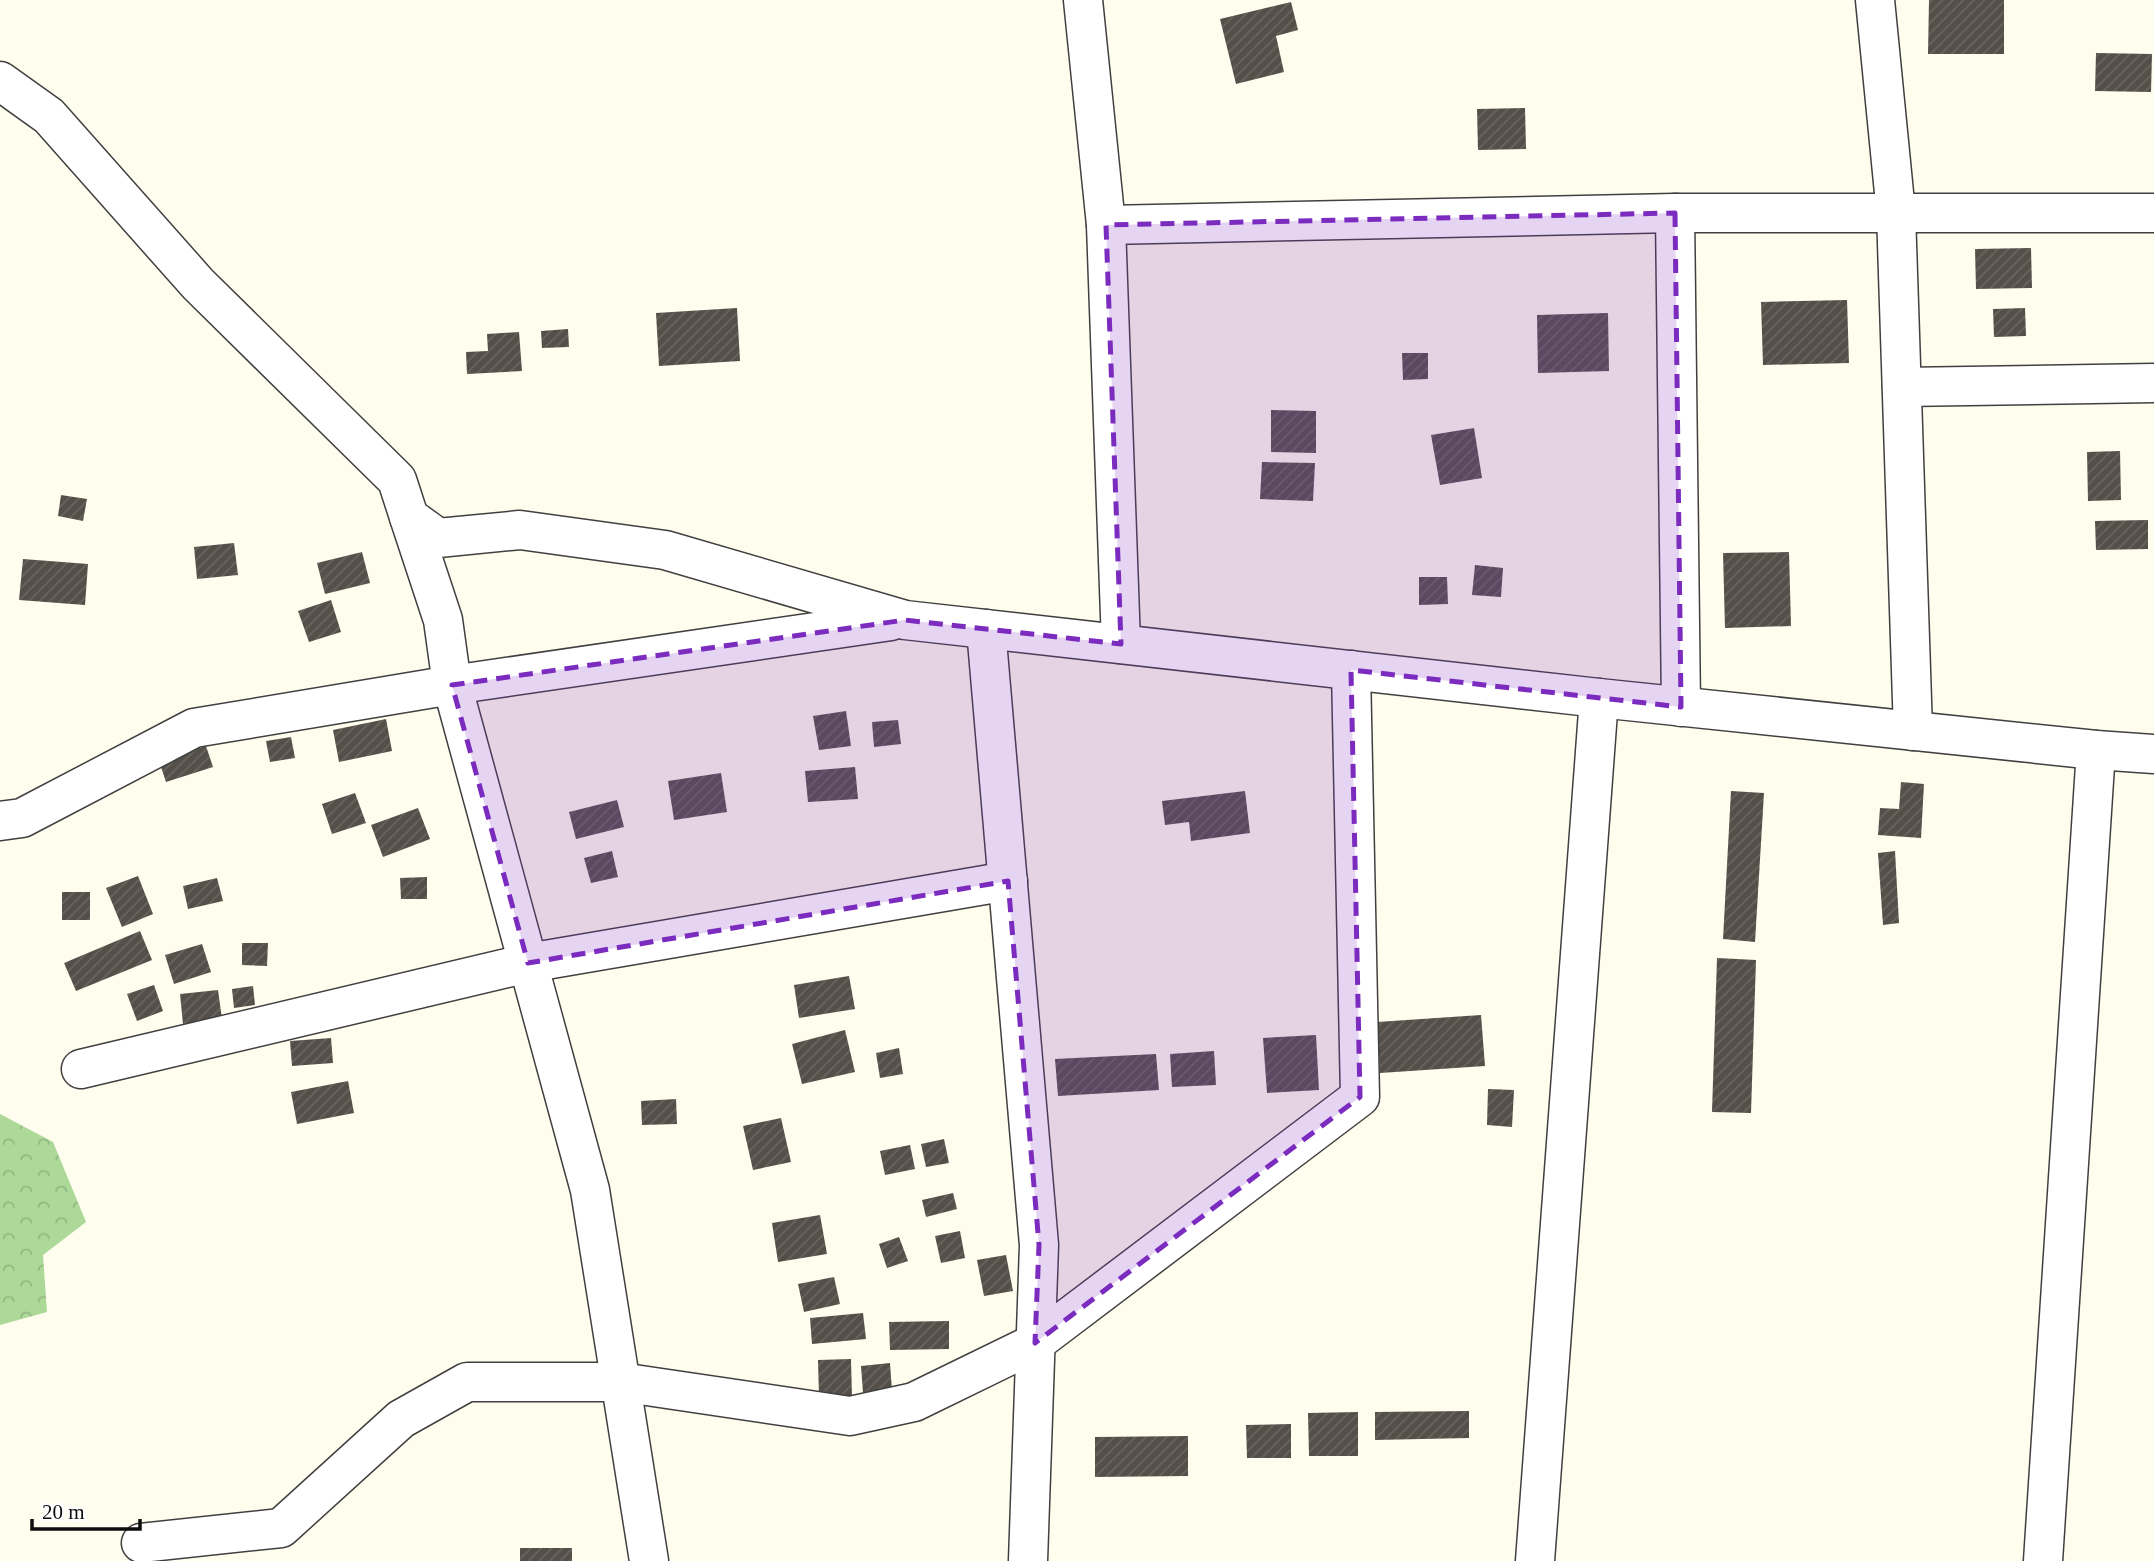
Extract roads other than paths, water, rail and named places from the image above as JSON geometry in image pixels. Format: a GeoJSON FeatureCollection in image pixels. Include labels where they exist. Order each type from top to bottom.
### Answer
{"type":"FeatureCollection","features":[{"type":"Feature","properties":{"kind":"street"},"geometry":{"type":"LineString","coordinates":[[1083,0],[1106,225],[1121,644]]}},
{"type":"Feature","properties":{"kind":"street"},"geometry":{"type":"LineString","coordinates":[[1875,0],[1896,213],[1913,731]]}},
{"type":"Feature","properties":{"kind":"street"},"geometry":{"type":"LineString","coordinates":[[0,81],[49,116],[198,284],[397,480],[443,620],[452,685],[590,1190],[649,1561]]}},
{"type":"Feature","properties":{"kind":"street"},"geometry":{"type":"LineString","coordinates":[[1106,225],[1675,213],[2154,213]]}},
{"type":"Feature","properties":{"kind":"street"},"geometry":{"type":"LineString","coordinates":[[1675,213],[1681,707]]}},
{"type":"Feature","properties":{"kind":"street"},"geometry":{"type":"LineString","coordinates":[[1902,387],[2154,383]]}},
{"type":"Feature","properties":{"kind":"street"},"geometry":{"type":"LineString","coordinates":[[409,517],[438,538],[520,530],[664,550],[905,620],[1681,707],[2154,754]]}},
{"type":"Feature","properties":{"kind":"street"},"geometry":{"type":"LineString","coordinates":[[0,821],[22,818],[194,728],[452,685],[905,620]]}},
{"type":"Feature","properties":{"kind":"street"},"geometry":{"type":"LineString","coordinates":[[986,629],[1039,1245],[1028,1561]]}},
{"type":"Feature","properties":{"kind":"street"},"geometry":{"type":"LineString","coordinates":[[141,1544],[281,1528],[401,1419],[467,1382],[620,1382],[850,1416],[914,1402],[1035,1343],[1360,1097],[1351,670]]}},
{"type":"Feature","properties":{"kind":"street"},"geometry":{"type":"LineString","coordinates":[[1535,1561],[1599,698]]}},
{"type":"Feature","properties":{"kind":"street"},"geometry":{"type":"LineString","coordinates":[[2043,1561],[2096,750]]}},
{"type":"Feature","properties":{"kind":"street"},"geometry":{"type":"LineString","coordinates":[[81,1069],[528,963],[1007,881]]}}]}
